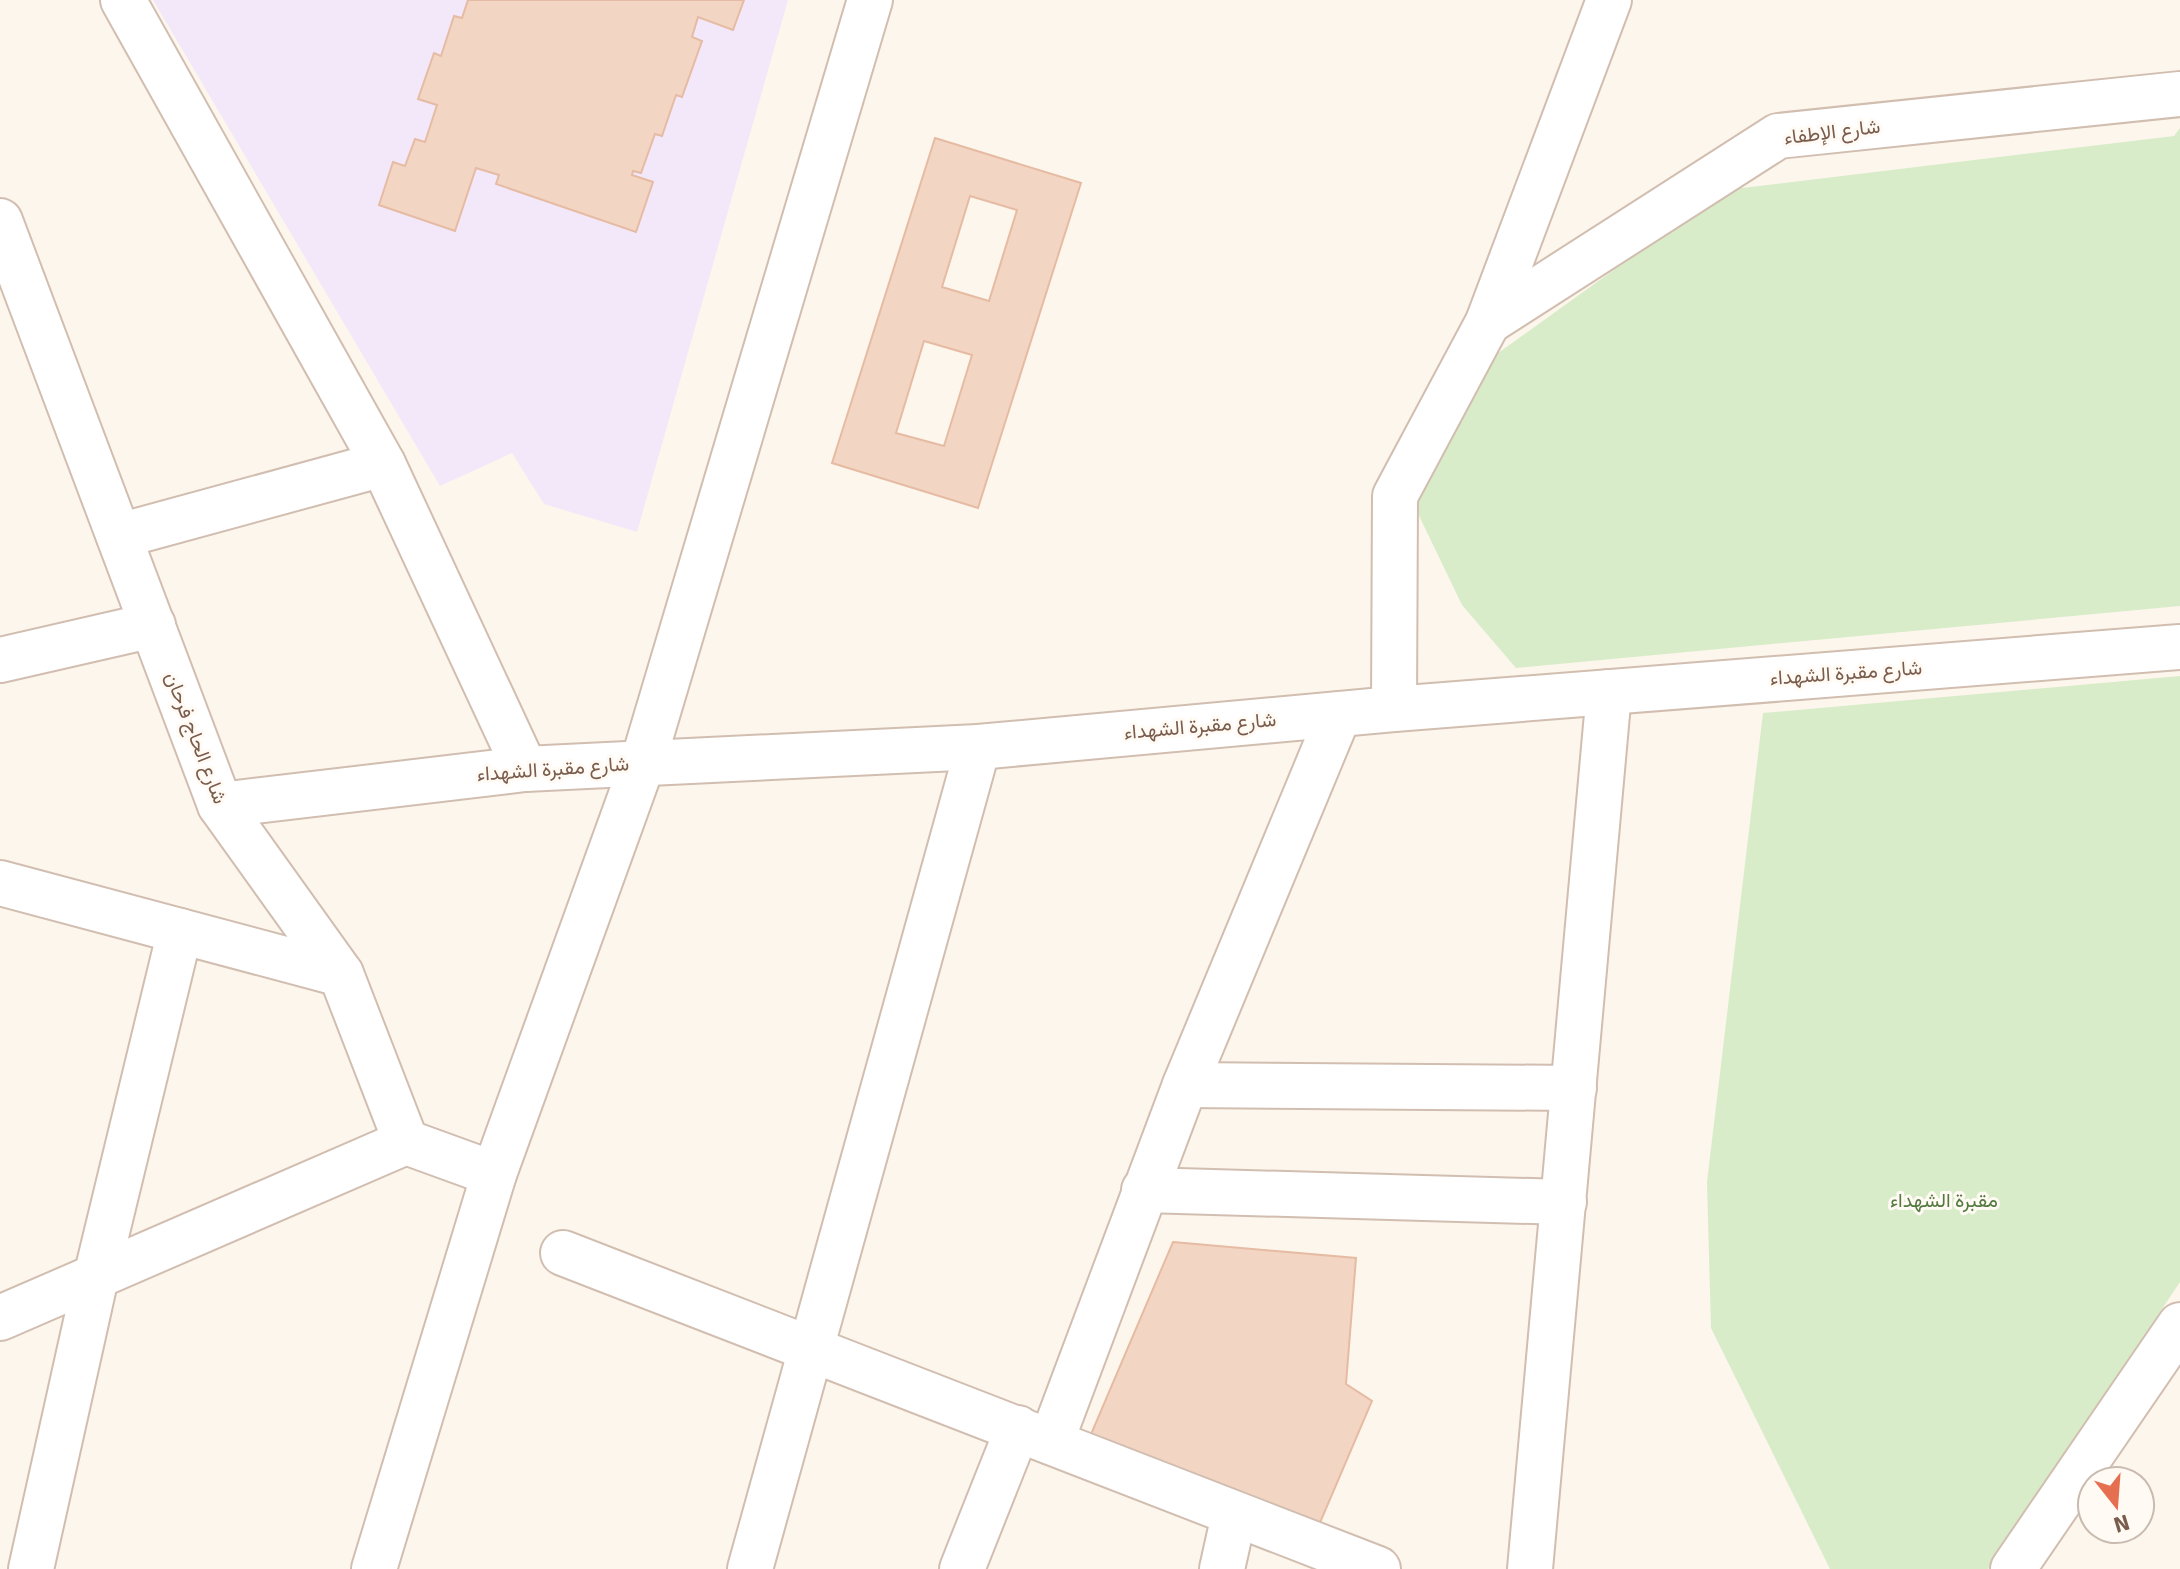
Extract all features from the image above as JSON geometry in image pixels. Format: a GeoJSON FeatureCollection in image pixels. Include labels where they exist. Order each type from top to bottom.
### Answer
{"type":"FeatureCollection","features":[{"type":"Feature","properties":{"kind":"street"},"geometry":{"type":"LineString","coordinates":[[123,0],[383,464],[525,769]]}},
{"type":"Feature","properties":{"kind":"street"},"geometry":{"type":"LineString","coordinates":[[374,1569],[494,1174],[643,762],[870,0]]}},
{"type":"Feature","properties":{"kind":"street"},"geometry":{"type":"LineString","coordinates":[[1394,709],[1395,496],[1488,322],[1609,0]]}},
{"type":"Feature","properties":{"kind":"street","name":"شارع الإطفاء"},"geometry":{"type":"LineString","coordinates":[[1488,322],[1778,136],[2180,94]]}},
{"type":"Feature","properties":{"kind":"street","name":"شارع الحاج فرحان"},"geometry":{"type":"LineString","coordinates":[[0,221],[220,805],[341,974],[406,1142]]}},
{"type":"Feature","properties":{"kind":"street"},"geometry":{"type":"LineString","coordinates":[[119,536],[383,464]]}},
{"type":"Feature","properties":{"kind":"street"},"geometry":{"type":"LineString","coordinates":[[0,660],[153,625]]}},
{"type":"Feature","properties":{"kind":"street","name":"شارع مقبرة الشهداء"},"geometry":{"type":"LineString","coordinates":[[220,805],[525,769],[978,747],[1394,709],[2180,647]]}},
{"type":"Feature","properties":{"kind":"street"},"geometry":{"type":"LineString","coordinates":[[1530,1569],[1609,692]]}},
{"type":"Feature","properties":{"kind":"street"},"geometry":{"type":"LineString","coordinates":[[962,1569],[1034,1435],[1144,1190],[1339,714]]}},
{"type":"Feature","properties":{"kind":"street"},"geometry":{"type":"LineString","coordinates":[[750,1569],[813,1351],[978,747]]}},
{"type":"Feature","properties":{"kind":"street"},"geometry":{"type":"LineString","coordinates":[[0,883],[341,974]]}},
{"type":"Feature","properties":{"kind":"street"},"geometry":{"type":"LineString","coordinates":[[31,1569],[96,1277],[180,931]]}},
{"type":"Feature","properties":{"kind":"street"},"geometry":{"type":"LineString","coordinates":[[1185,1085],[1574,1088]]}},
{"type":"Feature","properties":{"kind":"street"},"geometry":{"type":"LineString","coordinates":[[0,1318],[406,1142],[494,1174]]}},
{"type":"Feature","properties":{"kind":"street"},"geometry":{"type":"LineString","coordinates":[[1144,1190],[1564,1202]]}},
{"type":"Feature","properties":{"kind":"street"},"geometry":{"type":"LineString","coordinates":[[563,1253],[1378,1569]]}},
{"type":"Feature","properties":{"kind":"street"},"geometry":{"type":"LineString","coordinates":[[2013,1569],[2180,1325]]}},
{"type":"Feature","properties":{"kind":"street"},"geometry":{"type":"LineString","coordinates":[[1222,1569],[1234,1515]]}},
{"type":"Feature","properties":{"kind":"shaded area"},"geometry":{"type":"Polygon","coordinates":[[[153,0],[788,0],[637,532],[544,504],[512,453],[440,486],[153,0]]]}},
{"type":"Feature","properties":{"kind":"green space"},"geometry":{"type":"Polygon","coordinates":[[[2180,128],[2180,606],[1516,668],[1462,605],[1409,495],[1469,374],[1725,190],[2174,136],[2180,128]]]}},
{"type":"Feature","properties":{"kind":"green space","name":"مقبرة الشهداء"},"geometry":{"type":"Polygon","coordinates":[[[2180,676],[2180,1282],[1988,1569],[1830,1569],[1711,1328],[1707,1182],[1763,713],[2180,676]]]}},
{"type":"Feature","properties":{"kind":"building"},"geometry":{"type":"Polygon","coordinates":[[[468,0],[744,0],[733,30],[698,17],[692,37],[702,41],[682,97],[676,95],[662,136],[655,134],[641,173],[633,171],[632,175],[653,182],[636,232],[496,184],[499,175],[476,168],[455,231],[379,205],[393,162],[405,166],[415,139],[425,142],[437,105],[418,99],[434,53],[441,56],[454,16],[462,18],[468,0]]]}},
{"type":"Feature","properties":{"kind":"building"},"geometry":{"type":"Polygon","coordinates":[[[935,138],[1081,183],[978,508],[832,463],[935,138]],[[970,196],[942,287],[989,301],[1017,210],[970,196]],[[924,341],[896,433],[944,446],[972,355],[924,341]]]}},
{"type":"Feature","properties":{"kind":"building"},"geometry":{"type":"Polygon","coordinates":[[[1173,1242],[1356,1258],[1346,1384],[1372,1401],[1319,1525],[1086,1446],[1173,1242]]]}}]}
